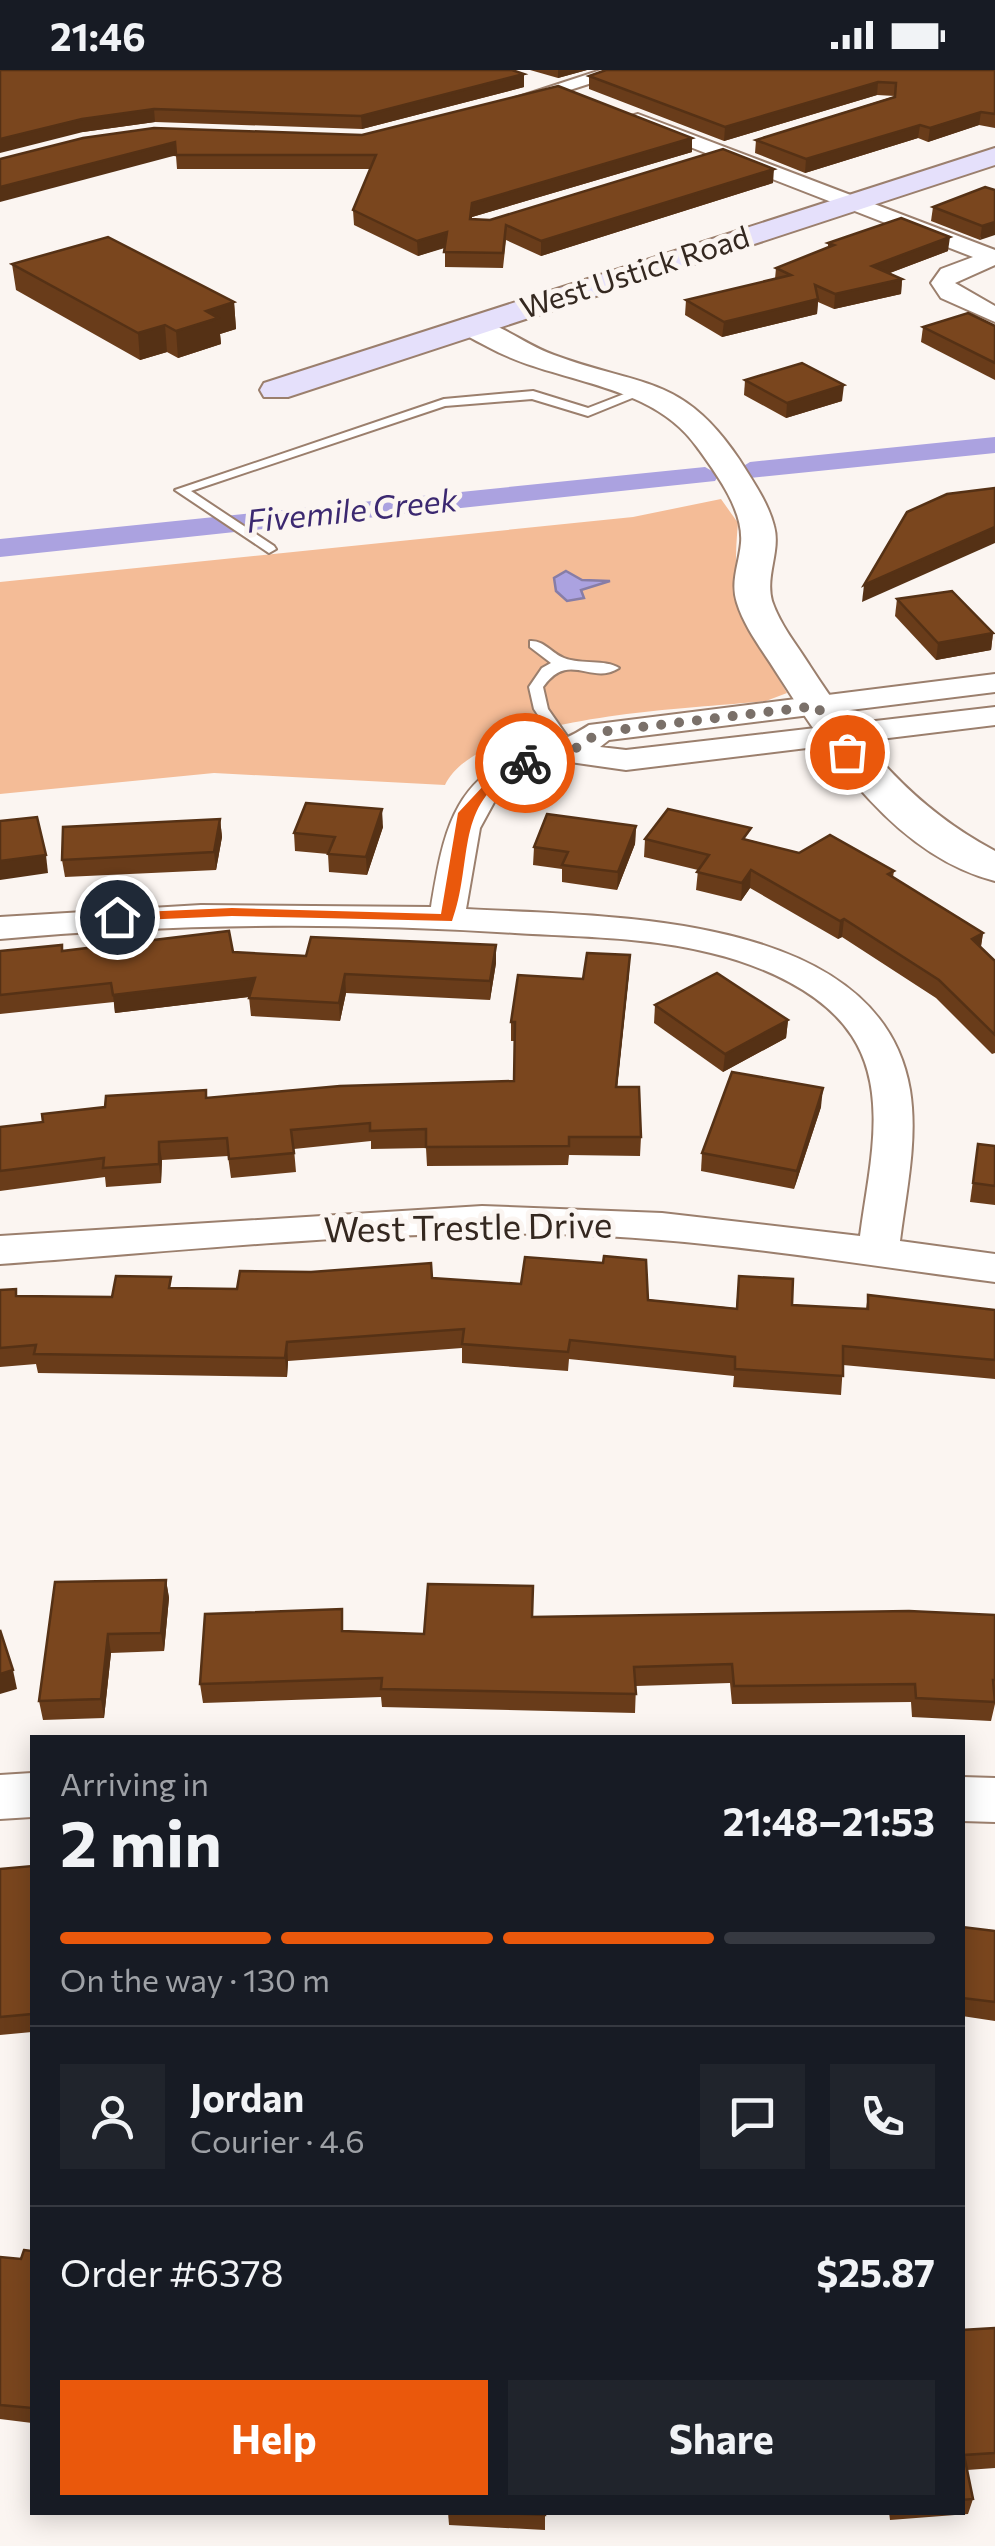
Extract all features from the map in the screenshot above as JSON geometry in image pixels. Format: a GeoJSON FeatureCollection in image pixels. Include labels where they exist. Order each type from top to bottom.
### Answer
{"type":"FeatureCollection","features":[{"type":"Feature","properties":{"kind":"main road","name":"West Ustick Road"},"geometry":{"type":"LineString","coordinates":[[276,390],[995,156]]}},
{"type":"Feature","properties":{"kind":"street"},"geometry":{"type":"LineString","coordinates":[[492,108],[622,70]]}},
{"type":"Feature","properties":{"kind":"street"},"geometry":{"type":"LineString","coordinates":[[514,75],[561,89],[994,258]]}},
{"type":"Feature","properties":{"kind":"street"},"geometry":{"type":"LineString","coordinates":[[684,164],[765,140]]}},
{"type":"Feature","properties":{"kind":"street"},"geometry":{"type":"LineString","coordinates":[[994,258],[950,274],[943,283],[949,293],[995,315]]}},
{"type":"Feature","properties":{"kind":"street"},"geometry":{"type":"LineString","coordinates":[[516,312],[566,335],[614,365],[628,385]]}},
{"type":"Feature","properties":{"kind":"street"},"geometry":{"type":"LineString","coordinates":[[472,326],[545,363],[628,385],[675,408],[697,425],[748,506],[759,537],[750,582],[753,598],[858,768],[898,806],[995,868]]}},
{"type":"Feature","properties":{"kind":"street"},"geometry":{"type":"LineString","coordinates":[[826,720],[995,683]]}},
{"type":"Feature","properties":{"kind":"street"},"geometry":{"type":"LineString","coordinates":[[447,918],[465,813],[504,771],[570,752],[600,732],[995,716]]}},
{"type":"Feature","properties":{"kind":"street"},"geometry":{"type":"LineString","coordinates":[[0,928],[232,912],[447,918],[698,938],[746,951],[822,988],[872,1038],[889,1073],[892,1113],[878,1254]]}},
{"type":"Feature","properties":{"kind":"street","name":"West Trestle Drive"},"geometry":{"type":"LineString","coordinates":[[0,1250],[433,1222],[536,1220],[676,1229],[995,1268]]}},
{"type":"Feature","properties":{"kind":"street"},"geometry":{"type":"LineString","coordinates":[[0,1796],[30,1795]]}},
{"type":"Feature","properties":{"kind":"street"},"geometry":{"type":"LineString","coordinates":[[965,1799],[995,1800]]}},
{"type":"Feature","properties":{"kind":"lane"},"geometry":{"type":"LineString","coordinates":[[269,549],[181,490],[444,403],[533,395],[588,412],[628,385]]}},
{"type":"Feature","properties":{"kind":"lane"},"geometry":{"type":"LineString","coordinates":[[536,644],[544,655],[561,663],[612,668]]}},
{"type":"Feature","properties":{"kind":"lane"},"geometry":{"type":"LineString","coordinates":[[561,663],[547,671],[536,687],[540,709],[570,752]]}},
{"type":"Feature","properties":{"kind":"shaded area"},"geometry":{"type":"Polygon","coordinates":[[[721,499],[738,523],[736,576],[744,613],[787,693],[766,701],[641,712],[542,729],[499,743],[466,761],[445,785],[214,773],[0,794],[0,582],[633,517],[721,499]]]}},
{"type":"Feature","properties":{"kind":"shaded area"},"geometry":{"type":"Polygon","coordinates":[[[566,571],[582,580],[610,581],[581,590],[584,598],[567,601],[556,591],[554,578],[566,571]]]}},
{"type":"Feature","properties":{"kind":"building"},"geometry":{"type":"Polygon","coordinates":[[[0,70],[512,70],[524,74],[361,116],[154,109],[82,119],[0,139],[0,70]]]}},
{"type":"Feature","properties":{"kind":"building"},"geometry":{"type":"Polygon","coordinates":[[[606,70],[995,70],[995,114],[981,112],[930,128],[920,125],[806,159],[756,140],[895,97],[896,83],[878,82],[725,127],[589,76],[606,70]]]}},
{"type":"Feature","properties":{"kind":"building"},"geometry":{"type":"Polygon","coordinates":[[[558,86],[692,138],[472,203],[470,219],[490,220],[723,149],[774,169],[541,241],[506,225],[503,253],[444,252],[447,232],[417,241],[353,210],[376,155],[176,155],[175,142],[0,187],[0,159],[83,138],[154,128],[362,135],[558,86]]]}},
{"type":"Feature","properties":{"kind":"building"},"geometry":{"type":"Polygon","coordinates":[[[985,187],[995,190],[995,222],[982,226],[933,207],[985,187]]]}},
{"type":"Feature","properties":{"kind":"building"},"geometry":{"type":"Polygon","coordinates":[[[901,218],[950,237],[872,266],[902,279],[835,294],[815,285],[818,299],[724,322],[686,300],[791,275],[776,268],[834,245],[828,243],[901,218]]]}},
{"type":"Feature","properties":{"kind":"building"},"geometry":{"type":"Polygon","coordinates":[[[108,237],[234,302],[206,311],[218,318],[176,331],[165,325],[138,333],[12,264],[108,237]]]}},
{"type":"Feature","properties":{"kind":"building"},"geometry":{"type":"Polygon","coordinates":[[[968,313],[995,326],[995,363],[923,327],[968,313]]]}},
{"type":"Feature","properties":{"kind":"building"},"geometry":{"type":"Polygon","coordinates":[[[802,363],[844,385],[787,403],[745,380],[802,363]]]}},
{"type":"Feature","properties":{"kind":"building"},"geometry":{"type":"Polygon","coordinates":[[[995,488],[995,527],[864,585],[907,512],[947,494],[995,488]]]}},
{"type":"Feature","properties":{"kind":"building"},"geometry":{"type":"Polygon","coordinates":[[[952,591],[993,633],[938,643],[897,599],[952,591]]]}},
{"type":"Feature","properties":{"kind":"building"},"geometry":{"type":"Polygon","coordinates":[[[306,803],[382,809],[366,857],[328,854],[335,837],[294,833],[306,803]]]}},
{"type":"Feature","properties":{"kind":"building"},"geometry":{"type":"Polygon","coordinates":[[[668,809],[751,828],[743,839],[799,853],[830,835],[894,871],[888,874],[983,933],[972,939],[995,961],[995,1035],[939,980],[844,919],[840,921],[751,870],[742,883],[697,872],[709,855],[645,839],[668,809]]]}},
{"type":"Feature","properties":{"kind":"building"},"geometry":{"type":"Polygon","coordinates":[[[547,814],[636,826],[618,872],[562,865],[568,852],[534,847],[547,814]]]}},
{"type":"Feature","properties":{"kind":"building"},"geometry":{"type":"Polygon","coordinates":[[[37,817],[46,855],[0,861],[0,821],[37,817]]]}},
{"type":"Feature","properties":{"kind":"building"},"geometry":{"type":"Polygon","coordinates":[[[220,819],[214,852],[62,860],[63,827],[220,819]]]}},
{"type":"Feature","properties":{"kind":"building"},"geometry":{"type":"Polygon","coordinates":[[[229,931],[233,952],[306,956],[311,937],[496,945],[490,981],[345,974],[339,1003],[249,998],[255,978],[113,995],[111,983],[0,995],[0,951],[62,945],[62,951],[229,931]]]}},
{"type":"Feature","properties":{"kind":"building"},"geometry":{"type":"Polygon","coordinates":[[[587,953],[630,955],[616,1087],[639,1087],[641,1137],[569,1137],[569,1146],[426,1147],[426,1129],[370,1131],[370,1123],[291,1130],[294,1153],[229,1159],[227,1138],[159,1142],[159,1164],[103,1168],[104,1158],[0,1171],[0,1127],[43,1122],[42,1114],[105,1107],[106,1096],[206,1090],[206,1098],[340,1086],[514,1081],[515,1022],[511,1022],[518,975],[583,979],[587,953]]]}},
{"type":"Feature","properties":{"kind":"building"},"geometry":{"type":"Polygon","coordinates":[[[717,973],[788,1020],[725,1054],[655,1005],[717,973]]]}},
{"type":"Feature","properties":{"kind":"building"},"geometry":{"type":"Polygon","coordinates":[[[732,1072],[823,1088],[797,1171],[702,1153],[732,1072]]]}},
{"type":"Feature","properties":{"kind":"building"},"geometry":{"type":"Polygon","coordinates":[[[978,1144],[995,1146],[995,1186],[973,1183],[978,1144]]]}},
{"type":"Feature","properties":{"kind":"building"},"geometry":{"type":"Polygon","coordinates":[[[604,1256],[646,1260],[648,1300],[737,1309],[739,1276],[793,1279],[792,1305],[868,1309],[868,1295],[995,1310],[995,1360],[843,1346],[843,1376],[735,1369],[735,1357],[570,1340],[568,1352],[462,1344],[464,1329],[287,1342],[285,1358],[34,1354],[36,1345],[0,1348],[0,1290],[16,1289],[16,1296],[112,1297],[116,1276],[171,1277],[169,1288],[237,1289],[240,1271],[311,1272],[431,1263],[432,1278],[521,1284],[525,1257],[603,1263],[604,1256]]]}},
{"type":"Feature","properties":{"kind":"building"},"geometry":{"type":"Polygon","coordinates":[[[166,1580],[161,1633],[108,1634],[101,1699],[39,1701],[55,1582],[166,1580]]]}},
{"type":"Feature","properties":{"kind":"building"},"geometry":{"type":"Polygon","coordinates":[[[428,1584],[533,1586],[532,1617],[909,1611],[995,1615],[995,1702],[916,1698],[915,1684],[734,1686],[732,1664],[634,1667],[636,1694],[381,1689],[382,1678],[200,1684],[205,1614],[342,1609],[342,1631],[424,1634],[428,1584]]]}},
{"type":"Feature","properties":{"kind":"building"},"geometry":{"type":"Polygon","coordinates":[[[0,1630],[13,1670],[0,1674],[0,1630]]]}},
{"type":"Feature","properties":{"kind":"building"},"geometry":{"type":"Polygon","coordinates":[[[30,1866],[30,2014],[0,2017],[0,1869],[30,1866]]]}},
{"type":"Feature","properties":{"kind":"building"},"geometry":{"type":"Polygon","coordinates":[[[965,1927],[995,1931],[995,2002],[965,1998],[965,1927]]]}},
{"type":"Feature","properties":{"kind":"building"},"geometry":{"type":"Polygon","coordinates":[[[24,2250],[30,2251],[30,2408],[0,2405],[0,2257],[21,2259],[24,2250]]]}},
{"type":"Feature","properties":{"kind":"building"},"geometry":{"type":"Polygon","coordinates":[[[995,2328],[995,2453],[965,2455],[965,2330],[995,2328]]]}},
{"type":"Feature","properties":{"kind":"building"},"geometry":{"type":"Polygon","coordinates":[[[965,2460],[973,2499],[965,2500],[965,2460]]]}},
{"type":"Feature","properties":{"kind":"waterway","name":"Fivemile Creek"},"geometry":{"type":"LineString","coordinates":[[750,470],[995,445]]}},
{"type":"Feature","properties":{"kind":"waterway","name":"Fivemile Creek"},"geometry":{"type":"LineString","coordinates":[[0,548],[705,475]]}},
{"type":"Feature","properties":{"kind":"way so far"},"geometry":{"type":"LineString","coordinates":[[525,763],[570,752],[600,732],[817,706],[847,752]]}},
{"type":"Feature","properties":{"kind":"route"},"geometry":{"type":"LineString","coordinates":[[117,917],[232,912],[447,918],[465,813],[504,771],[525,763]]}}]}
